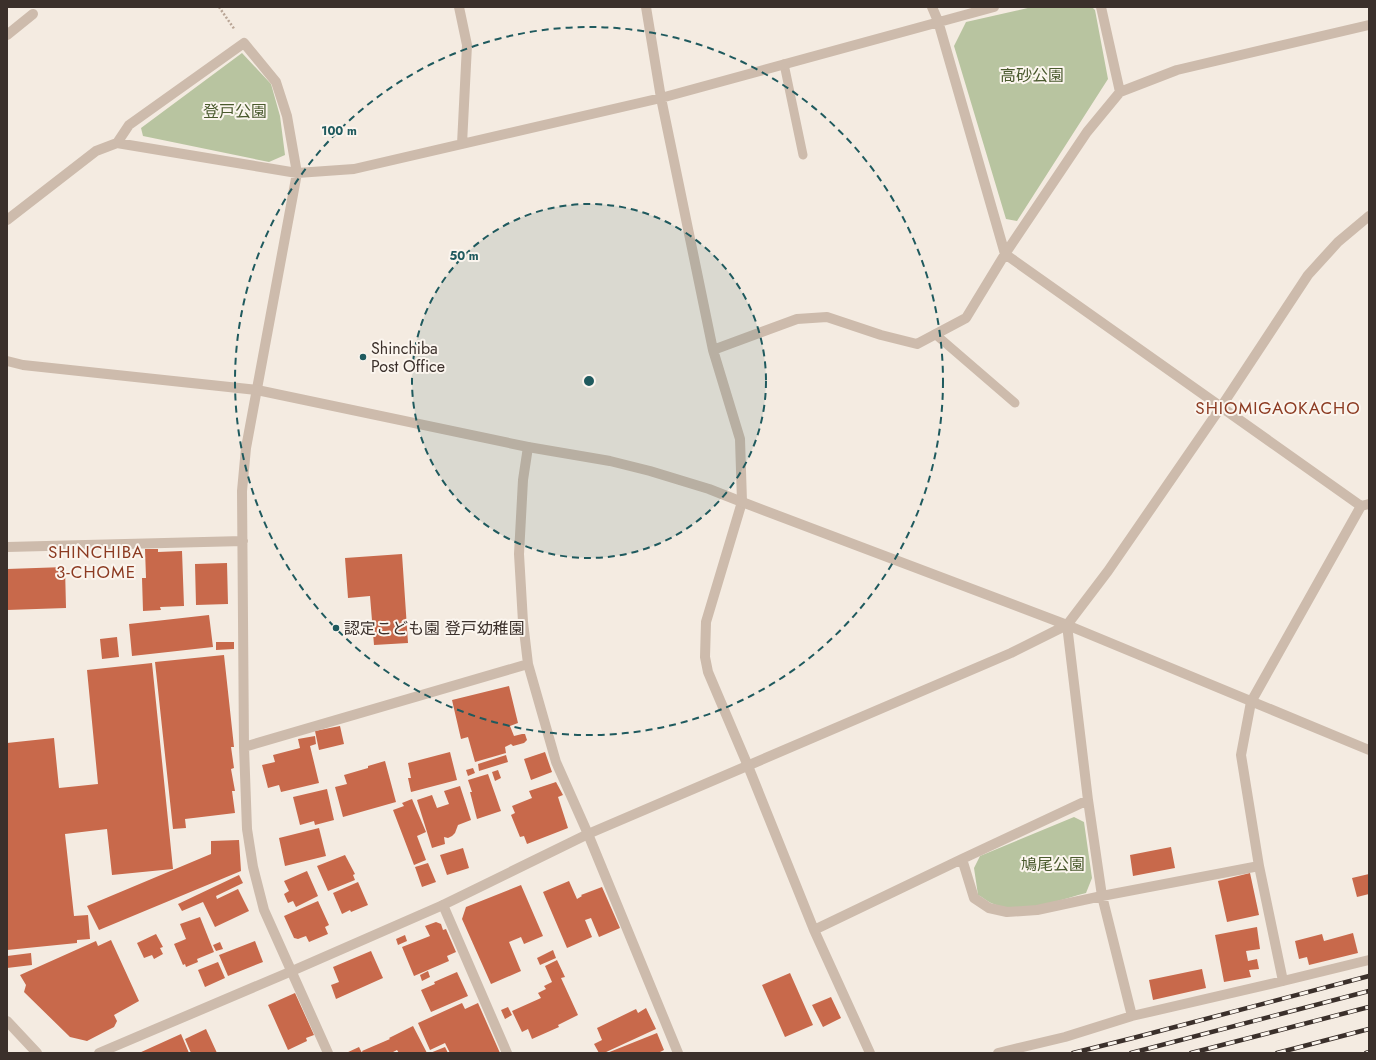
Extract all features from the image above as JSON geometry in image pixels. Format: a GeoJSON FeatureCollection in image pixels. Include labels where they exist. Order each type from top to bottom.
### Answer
{"type":"FeatureCollection","features":[{"type":"Feature","properties":{"kind":"street"},"geometry":{"type":"LineString","coordinates":[[459,7],[467,45],[462,144]]}},
{"type":"Feature","properties":{"kind":"street"},"geometry":{"type":"LineString","coordinates":[[646,7],[661,98],[713,350],[740,439],[742,502],[706,622],[704,640],[708,672],[748,766],[814,930],[870,1053]]}},
{"type":"Feature","properties":{"kind":"street"},"geometry":{"type":"LineString","coordinates":[[932,7],[938,21],[1005,254],[1220,407],[1365,505],[1251,702],[1241,755],[1259,866],[1283,982]]}},
{"type":"Feature","properties":{"kind":"street"},"geometry":{"type":"LineString","coordinates":[[7,220],[96,151],[117,143],[297,173],[354,169],[661,98],[938,21],[994,7]]}},
{"type":"Feature","properties":{"kind":"street"},"geometry":{"type":"LineString","coordinates":[[1100,7],[1120,92]]}},
{"type":"Feature","properties":{"kind":"street"},"geometry":{"type":"LineString","coordinates":[[7,35],[33,14]]}},
{"type":"Feature","properties":{"kind":"street"},"geometry":{"type":"LineString","coordinates":[[713,350],[797,319],[827,317],[881,335],[917,344],[966,318],[1005,254],[1087,132],[1120,92],[1177,70],[1369,25]]}},
{"type":"Feature","properties":{"kind":"street"},"geometry":{"type":"LineString","coordinates":[[117,143],[129,125],[244,43],[276,82],[287,116],[297,173],[246,448],[242,491],[244,746],[247,830],[252,867],[264,910],[328,1053]]}},
{"type":"Feature","properties":{"kind":"street"},"geometry":{"type":"LineString","coordinates":[[99,1053],[443,905],[588,834],[1011,654],[1067,625],[1108,571],[1308,275],[1338,242],[1369,216]]}},
{"type":"Feature","properties":{"kind":"street"},"geometry":{"type":"LineString","coordinates":[[7,361],[22,365],[257,390],[528,447],[610,461],[650,471],[709,489],[1067,625],[1369,750]]}},
{"type":"Feature","properties":{"kind":"street"},"geometry":{"type":"LineString","coordinates":[[528,447],[523,480],[519,554],[523,622],[528,664],[556,762],[588,834],[678,1053]]}},
{"type":"Feature","properties":{"kind":"street"},"geometry":{"type":"LineString","coordinates":[[7,547],[243,541]]}},
{"type":"Feature","properties":{"kind":"street"},"geometry":{"type":"LineString","coordinates":[[1067,625],[1088,800],[1102,896],[1132,1016]]}},
{"type":"Feature","properties":{"kind":"street"},"geometry":{"type":"LineString","coordinates":[[244,746],[528,664]]}},
{"type":"Feature","properties":{"kind":"street"},"geometry":{"type":"LineString","coordinates":[[814,930],[1088,800]]}},
{"type":"Feature","properties":{"kind":"street"},"geometry":{"type":"LineString","coordinates":[[962,859],[974,898],[989,908],[1007,912],[1037,910],[1259,866]]}},
{"type":"Feature","properties":{"kind":"street"},"geometry":{"type":"LineString","coordinates":[[443,905],[507,1053]]}},
{"type":"Feature","properties":{"kind":"street"},"geometry":{"type":"LineString","coordinates":[[998,1053],[1065,1037],[1132,1016],[1283,982],[1369,960]]}},
{"type":"Feature","properties":{"kind":"street"},"geometry":{"type":"LineString","coordinates":[[7,1022],[37,1053]]}},
{"type":"Feature","properties":{"kind":"lane"},"geometry":{"type":"LineString","coordinates":[[784,64],[803,155]]}},
{"type":"Feature","properties":{"kind":"lane"},"geometry":{"type":"LineString","coordinates":[[935,334],[1015,403]]}},
{"type":"Feature","properties":{"kind":"path"},"geometry":{"type":"LineString","coordinates":[[219,7],[244,43]]}},
{"type":"Feature","properties":{"kind":"green space","name":"高砂公園"},"geometry":{"type":"Polygon","coordinates":[[[1032,7],[1092,7],[1095,10],[1108,79],[1017,221],[1006,219],[954,46],[966,22],[1032,7]]]}},
{"type":"Feature","properties":{"kind":"green space","name":"登戸公園"},"geometry":{"type":"Polygon","coordinates":[[[242,53],[271,84],[280,116],[285,155],[269,162],[143,136],[141,128],[242,53]]]}},
{"type":"Feature","properties":{"kind":"green space","name":"鳩尾公園"},"geometry":{"type":"Polygon","coordinates":[[[1074,817],[1084,822],[1092,878],[1086,893],[1038,906],[1013,908],[1002,907],[991,903],[978,895],[974,868],[980,856],[1074,817]]]}},
{"type":"Feature","properties":{"kind":"building"},"geometry":{"type":"Polygon","coordinates":[[[145,549],[158,549],[158,552],[182,551],[184,606],[160,607],[161,610],[143,611],[142,578],[146,578],[145,549]]]}},
{"type":"Feature","properties":{"kind":"building"},"geometry":{"type":"Polygon","coordinates":[[[402,554],[408,643],[374,645],[370,596],[348,598],[345,558],[402,554]]]}},
{"type":"Feature","properties":{"kind":"building"},"geometry":{"type":"Polygon","coordinates":[[[227,563],[228,604],[196,605],[195,564],[227,563]]]}},
{"type":"Feature","properties":{"kind":"building"},"geometry":{"type":"Polygon","coordinates":[[[65,567],[66,608],[7,610],[7,569],[65,567]]]}},
{"type":"Feature","properties":{"kind":"building"},"geometry":{"type":"Polygon","coordinates":[[[209,615],[213,647],[132,656],[129,624],[209,615]]]}},
{"type":"Feature","properties":{"kind":"building"},"geometry":{"type":"Polygon","coordinates":[[[117,637],[119,657],[102,659],[100,639],[117,637]]]}},
{"type":"Feature","properties":{"kind":"building"},"geometry":{"type":"Polygon","coordinates":[[[216,642],[234,642],[234,649],[216,650],[216,642]]]}},
{"type":"Feature","properties":{"kind":"building"},"geometry":{"type":"Polygon","coordinates":[[[224,655],[234,747],[231,747],[234,768],[231,769],[235,791],[232,791],[235,813],[185,819],[186,828],[173,829],[155,662],[224,655]]]}},
{"type":"Feature","properties":{"kind":"building"},"geometry":{"type":"Polygon","coordinates":[[[152,663],[173,869],[112,875],[107,829],[65,834],[74,916],[88,915],[90,939],[77,940],[77,943],[7,950],[7,743],[54,738],[59,788],[98,784],[87,670],[152,663]]]}},
{"type":"Feature","properties":{"kind":"building"},"geometry":{"type":"Polygon","coordinates":[[[509,686],[518,723],[510,726],[514,736],[525,734],[527,740],[524,743],[513,746],[511,744],[505,747],[506,753],[475,762],[468,737],[461,739],[452,700],[509,686]]]}},
{"type":"Feature","properties":{"kind":"building"},"geometry":{"type":"Polygon","coordinates":[[[340,726],[344,744],[319,750],[315,731],[340,726]]]}},
{"type":"Feature","properties":{"kind":"building"},"geometry":{"type":"Polygon","coordinates":[[[315,736],[316,744],[310,746],[319,783],[281,792],[279,785],[268,788],[262,765],[275,762],[273,755],[300,748],[298,739],[315,736]]]}},
{"type":"Feature","properties":{"kind":"building"},"geometry":{"type":"Polygon","coordinates":[[[450,752],[457,780],[411,792],[408,778],[411,778],[408,763],[450,752]]]}},
{"type":"Feature","properties":{"kind":"building"},"geometry":{"type":"Polygon","coordinates":[[[545,752],[552,772],[531,780],[524,759],[545,752]]]}},
{"type":"Feature","properties":{"kind":"building"},"geometry":{"type":"Polygon","coordinates":[[[506,755],[508,762],[479,771],[478,764],[506,755]]]}},
{"type":"Feature","properties":{"kind":"building"},"geometry":{"type":"Polygon","coordinates":[[[385,761],[396,802],[343,817],[335,787],[347,784],[344,775],[385,761]]]}},
{"type":"Feature","properties":{"kind":"building"},"geometry":{"type":"Polygon","coordinates":[[[473,768],[475,773],[468,776],[466,770],[473,768]]]}},
{"type":"Feature","properties":{"kind":"building"},"geometry":{"type":"Polygon","coordinates":[[[498,770],[501,778],[495,781],[492,772],[498,770]]]}},
{"type":"Feature","properties":{"kind":"building"},"geometry":{"type":"Polygon","coordinates":[[[488,774],[501,811],[477,819],[468,780],[488,774]]]}},
{"type":"Feature","properties":{"kind":"building"},"geometry":{"type":"Polygon","coordinates":[[[556,782],[563,795],[558,797],[568,828],[527,844],[524,836],[520,837],[511,815],[515,813],[512,806],[532,798],[529,791],[556,782]]]}},
{"type":"Feature","properties":{"kind":"building"},"geometry":{"type":"Polygon","coordinates":[[[460,786],[471,820],[458,825],[452,836],[448,838],[444,837],[445,844],[432,848],[417,800],[432,795],[437,808],[449,804],[444,791],[460,786]]]}},
{"type":"Feature","properties":{"kind":"building"},"geometry":{"type":"Polygon","coordinates":[[[327,789],[334,820],[315,825],[314,821],[300,825],[293,797],[327,789]]]}},
{"type":"Feature","properties":{"kind":"building"},"geometry":{"type":"Polygon","coordinates":[[[412,799],[426,832],[417,836],[426,860],[414,865],[393,810],[404,806],[402,803],[412,799]]]}},
{"type":"Feature","properties":{"kind":"building"},"geometry":{"type":"Polygon","coordinates":[[[319,828],[326,856],[285,866],[279,838],[319,828]]]}},
{"type":"Feature","properties":{"kind":"building"},"geometry":{"type":"Polygon","coordinates":[[[239,840],[241,871],[99,930],[87,906],[211,854],[211,841],[239,840]]]}},
{"type":"Feature","properties":{"kind":"building"},"geometry":{"type":"Polygon","coordinates":[[[1171,847],[1175,868],[1133,876],[1130,855],[1171,847]]]}},
{"type":"Feature","properties":{"kind":"building"},"geometry":{"type":"Polygon","coordinates":[[[463,848],[469,868],[447,875],[440,855],[463,848]]]}},
{"type":"Feature","properties":{"kind":"building"},"geometry":{"type":"Polygon","coordinates":[[[345,855],[355,874],[353,875],[355,880],[328,891],[317,866],[345,855]]]}},
{"type":"Feature","properties":{"kind":"building"},"geometry":{"type":"Polygon","coordinates":[[[428,863],[436,882],[422,887],[415,867],[428,863]]]}},
{"type":"Feature","properties":{"kind":"building"},"geometry":{"type":"Polygon","coordinates":[[[307,871],[318,896],[296,907],[293,901],[288,903],[284,894],[289,891],[284,881],[307,871]]]}},
{"type":"Feature","properties":{"kind":"building"},"geometry":{"type":"Polygon","coordinates":[[[1250,873],[1259,915],[1227,922],[1218,881],[1250,873]]]}},
{"type":"Feature","properties":{"kind":"building"},"geometry":{"type":"Polygon","coordinates":[[[1369,874],[1369,894],[1357,897],[1352,878],[1369,874]]]}},
{"type":"Feature","properties":{"kind":"building"},"geometry":{"type":"Polygon","coordinates":[[[239,875],[243,883],[216,896],[217,899],[238,889],[249,911],[215,927],[203,902],[182,911],[178,904],[239,875]]]}},
{"type":"Feature","properties":{"kind":"building"},"geometry":{"type":"Polygon","coordinates":[[[569,881],[577,899],[582,896],[581,895],[602,887],[620,928],[599,937],[591,918],[585,920],[592,937],[567,948],[543,892],[569,881]]]}},
{"type":"Feature","properties":{"kind":"building"},"geometry":{"type":"Polygon","coordinates":[[[358,882],[368,905],[342,914],[333,893],[358,882]]]}},
{"type":"Feature","properties":{"kind":"building"},"geometry":{"type":"Polygon","coordinates":[[[521,885],[543,936],[524,944],[521,937],[509,942],[521,971],[491,984],[462,919],[466,907],[521,885]]]}},
{"type":"Feature","properties":{"kind":"building"},"geometry":{"type":"Polygon","coordinates":[[[318,901],[329,925],[325,927],[328,934],[309,942],[306,936],[298,939],[294,938],[284,916],[318,901]]]}},
{"type":"Feature","properties":{"kind":"building"},"geometry":{"type":"Polygon","coordinates":[[[200,917],[214,952],[197,959],[198,962],[186,967],[185,964],[183,965],[174,944],[186,939],[180,924],[200,917]]]}},
{"type":"Feature","properties":{"kind":"building"},"geometry":{"type":"Polygon","coordinates":[[[436,922],[441,924],[443,930],[446,929],[456,952],[447,956],[449,961],[414,976],[402,947],[430,936],[425,926],[436,922]]]}},
{"type":"Feature","properties":{"kind":"building"},"geometry":{"type":"Polygon","coordinates":[[[1257,927],[1260,949],[1246,951],[1248,961],[1257,959],[1259,969],[1249,970],[1251,977],[1224,982],[1215,935],[1257,927]]]}},
{"type":"Feature","properties":{"kind":"building"},"geometry":{"type":"Polygon","coordinates":[[[1353,933],[1358,953],[1309,965],[1307,957],[1299,959],[1295,941],[1322,934],[1324,941],[1353,933]]]}},
{"type":"Feature","properties":{"kind":"building"},"geometry":{"type":"Polygon","coordinates":[[[156,934],[163,947],[160,948],[163,954],[154,959],[152,955],[144,958],[137,943],[156,934]]]}},
{"type":"Feature","properties":{"kind":"building"},"geometry":{"type":"Polygon","coordinates":[[[405,935],[407,941],[398,945],[396,939],[405,935]]]}},
{"type":"Feature","properties":{"kind":"building"},"geometry":{"type":"Polygon","coordinates":[[[111,940],[139,1001],[114,1015],[117,1021],[114,1027],[87,1041],[70,1037],[24,992],[26,985],[20,975],[96,941],[98,946],[111,940]]]}},
{"type":"Feature","properties":{"kind":"building"},"geometry":{"type":"Polygon","coordinates":[[[255,941],[263,962],[228,976],[219,955],[255,941]]]}},
{"type":"Feature","properties":{"kind":"building"},"geometry":{"type":"Polygon","coordinates":[[[220,942],[223,949],[216,951],[213,945],[220,942]]]}},
{"type":"Feature","properties":{"kind":"building"},"geometry":{"type":"Polygon","coordinates":[[[553,950],[556,958],[540,965],[537,958],[553,950]]]}},
{"type":"Feature","properties":{"kind":"building"},"geometry":{"type":"Polygon","coordinates":[[[371,951],[383,978],[336,999],[331,985],[339,982],[333,967],[371,951]]]}},
{"type":"Feature","properties":{"kind":"building"},"geometry":{"type":"Polygon","coordinates":[[[31,953],[32,965],[7,968],[7,956],[31,953]]]}},
{"type":"Feature","properties":{"kind":"building"},"geometry":{"type":"Polygon","coordinates":[[[557,960],[565,977],[561,978],[578,1015],[558,1025],[559,1027],[532,1039],[528,1029],[522,1032],[512,1011],[541,998],[538,993],[546,989],[544,986],[552,982],[545,966],[557,960]]]}},
{"type":"Feature","properties":{"kind":"building"},"geometry":{"type":"Polygon","coordinates":[[[218,962],[225,978],[205,987],[198,970],[218,962]]]}},
{"type":"Feature","properties":{"kind":"building"},"geometry":{"type":"Polygon","coordinates":[[[1202,969],[1206,988],[1153,1000],[1149,980],[1202,969]]]}},
{"type":"Feature","properties":{"kind":"building"},"geometry":{"type":"Polygon","coordinates":[[[428,971],[430,977],[422,981],[420,975],[428,971]]]}},
{"type":"Feature","properties":{"kind":"building"},"geometry":{"type":"Polygon","coordinates":[[[457,972],[468,996],[431,1012],[421,990],[435,984],[434,982],[457,972]]]}},
{"type":"Feature","properties":{"kind":"building"},"geometry":{"type":"Polygon","coordinates":[[[790,973],[813,1025],[785,1037],[762,985],[790,973]]]}},
{"type":"Feature","properties":{"kind":"building"},"geometry":{"type":"Polygon","coordinates":[[[295,993],[314,1035],[306,1038],[307,1041],[288,1050],[268,1005],[295,993]]]}},
{"type":"Feature","properties":{"kind":"building"},"geometry":{"type":"Polygon","coordinates":[[[831,997],[841,1018],[823,1027],[812,1005],[831,997]]]}},
{"type":"Feature","properties":{"kind":"building"},"geometry":{"type":"Polygon","coordinates":[[[462,1003],[465,1009],[478,1003],[500,1053],[450,1053],[445,1043],[430,1050],[418,1023],[462,1003]]]}},
{"type":"Feature","properties":{"kind":"building"},"geometry":{"type":"Polygon","coordinates":[[[508,1007],[512,1015],[505,1019],[501,1010],[508,1007]]]}},
{"type":"Feature","properties":{"kind":"building"},"geometry":{"type":"Polygon","coordinates":[[[646,1008],[656,1029],[604,1053],[599,1053],[594,1044],[602,1040],[597,1028],[636,1009],[638,1013],[646,1008]]]}},
{"type":"Feature","properties":{"kind":"building"},"geometry":{"type":"Polygon","coordinates":[[[413,1026],[427,1053],[399,1053],[397,1050],[391,1053],[363,1053],[362,1051],[390,1039],[389,1038],[413,1026]]]}},
{"type":"Feature","properties":{"kind":"building"},"geometry":{"type":"Polygon","coordinates":[[[206,1029],[217,1053],[191,1053],[185,1039],[206,1029]]]}},
{"type":"Feature","properties":{"kind":"building"},"geometry":{"type":"Polygon","coordinates":[[[657,1033],[664,1050],[658,1053],[607,1053],[657,1033]]]}},
{"type":"Feature","properties":{"kind":"building"},"geometry":{"type":"Polygon","coordinates":[[[181,1034],[189,1053],[139,1053],[181,1034]]]}},
{"type":"Feature","properties":{"kind":"building"},"geometry":{"type":"Polygon","coordinates":[[[359,1047],[362,1053],[346,1053],[359,1047]]]}},
{"type":"Feature","properties":{"kind":"building"},"geometry":{"type":"Polygon","coordinates":[[[445,1047],[448,1053],[430,1053],[445,1047]]]}},
{"type":"Feature","properties":{"kind":"railway"},"geometry":{"type":"LineString","coordinates":[[1073,1053],[1369,976]]}},
{"type":"Feature","properties":{"kind":"railway"},"geometry":{"type":"LineString","coordinates":[[1131,1053],[1369,991]]}},
{"type":"Feature","properties":{"kind":"railway"},"geometry":{"type":"LineString","coordinates":[[1191,1053],[1369,1007]]}},
{"type":"Feature","properties":{"kind":"railway"},"geometry":{"type":"LineString","coordinates":[[1277,1053],[1369,1029]]}},
{"type":"Feature","properties":{"kind":"place","name":"Shinchiba Post Office"},"geometry":{"type":"Point","coordinates":[363,357]}},
{"type":"Feature","properties":{"kind":"place","name":"認定こども園 登戸幼稚園"},"geometry":{"type":"Point","coordinates":[336,628]}},
{"type":"Feature","properties":{"kind":"district","name":"SHIOMIGAOKACHO"},"geometry":{"type":"Point","coordinates":[1278,408]}},
{"type":"Feature","properties":{"kind":"district","name":"SHINCHIBA 3-CHOME"},"geometry":{"type":"Point","coordinates":[96,562]}}]}
